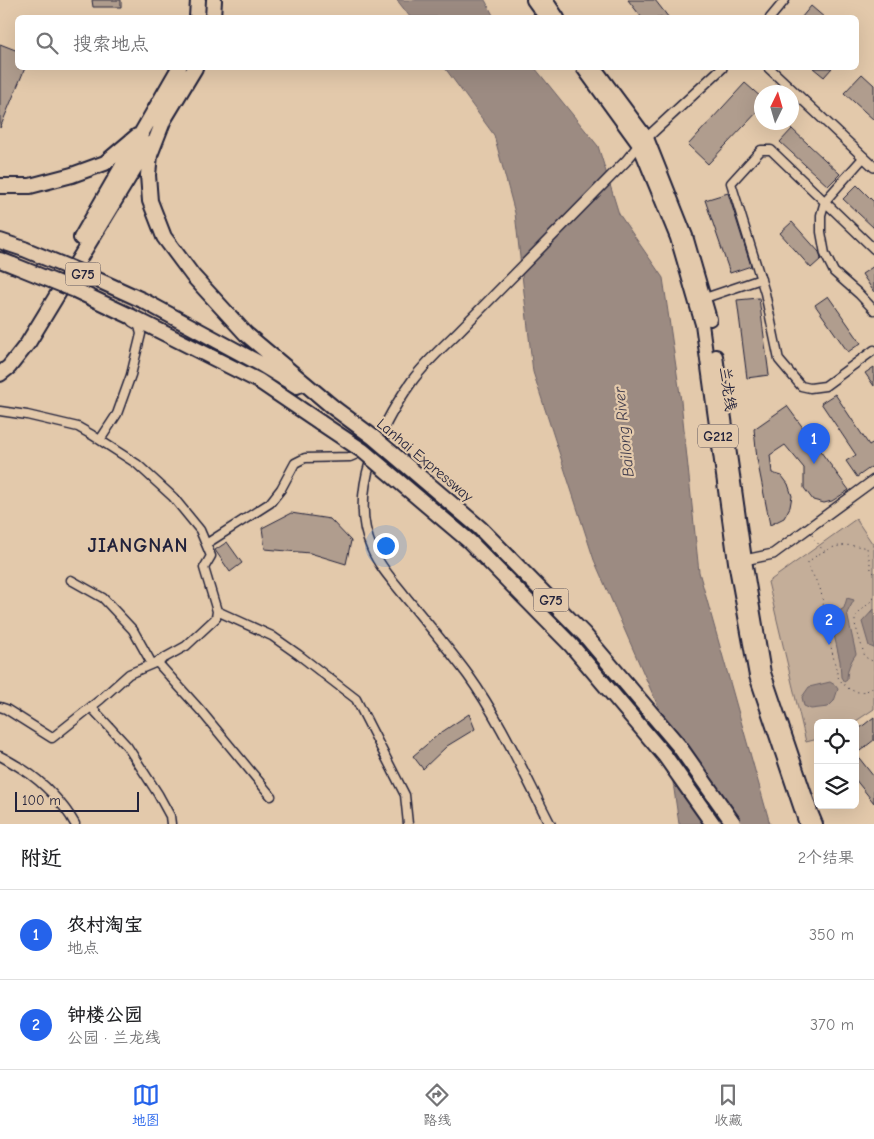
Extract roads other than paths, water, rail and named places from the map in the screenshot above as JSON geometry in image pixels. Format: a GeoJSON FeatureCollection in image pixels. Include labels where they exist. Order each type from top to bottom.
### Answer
{"type":"FeatureCollection","features":[{"type":"Feature","properties":{"kind":"highway"},"geometry":{"type":"LineString","coordinates":[[197,15],[198,0]]}},
{"type":"Feature","properties":{"kind":"highway"},"geometry":{"type":"LineString","coordinates":[[213,15],[214,0]]}},
{"type":"Feature","properties":{"kind":"highway"},"geometry":{"type":"LineString","coordinates":[[533,0],[544,15]]}},
{"type":"Feature","properties":{"kind":"highway"},"geometry":{"type":"LineString","coordinates":[[546,0],[556,15]]}},
{"type":"Feature","properties":{"kind":"highway"},"geometry":{"type":"LineString","coordinates":[[0,365],[26,332],[178,70]]}},
{"type":"Feature","properties":{"kind":"highway"},"geometry":{"type":"LineString","coordinates":[[0,374],[9,367],[28,343],[194,70]]}},
{"type":"Feature","properties":{"kind":"highway","name":"兰龙线"},"geometry":{"type":"LineString","coordinates":[[585,70],[643,141]]}},
{"type":"Feature","properties":{"kind":"highway","name":"兰龙线"},"geometry":{"type":"LineString","coordinates":[[596,70],[643,141],[700,300],[702,324],[740,561],[756,676],[806,824]]}},
{"type":"Feature","properties":{"kind":"highway"},"geometry":{"type":"LineString","coordinates":[[164,119],[150,155],[148,175],[150,201],[164,237],[193,276],[246,334],[334,408]]}},
{"type":"Feature","properties":{"kind":"highway"},"geometry":{"type":"LineString","coordinates":[[0,186],[30,186],[72,175],[105,163],[145,129]]}},
{"type":"Feature","properties":{"kind":"highway","name":"Lanhai Expressway"},"geometry":{"type":"LineString","coordinates":[[0,241],[87,275],[142,300],[259,363],[334,408],[373,437],[480,528],[584,634],[679,746],[734,824]]}},
{"type":"Feature","properties":{"kind":"highway","name":"G75"},"geometry":{"type":"LineString","coordinates":[[4,262],[75,290],[259,381],[363,450],[469,541],[572,645],[665,756],[713,824]]}},
{"type":"Feature","properties":{"kind":"highway","name":"兰龙线"},"geometry":{"type":"LineString","coordinates":[[740,561],[764,673],[816,824]]}},
{"type":"Feature","properties":{"kind":"street"},"geometry":{"type":"LineString","coordinates":[[773,15],[786,0]]}},
{"type":"Feature","properties":{"kind":"street"},"geometry":{"type":"LineString","coordinates":[[550,824],[496,718],[468,675],[385,571],[372,550],[365,529],[363,506],[366,478],[374,449],[393,411],[413,380],[433,356],[626,161],[643,141],[720,70]]}},
{"type":"Feature","properties":{"kind":"street"},"geometry":{"type":"LineString","coordinates":[[771,70],[874,167]]}},
{"type":"Feature","properties":{"kind":"street"},"geometry":{"type":"LineString","coordinates":[[874,249],[772,150],[761,150],[731,183],[765,293],[779,360],[801,386],[810,388],[824,386],[874,350]]}},
{"type":"Feature","properties":{"kind":"street"},"geometry":{"type":"LineString","coordinates":[[864,157],[825,201],[821,216],[821,232],[825,254],[834,272],[874,310]]}},
{"type":"Feature","properties":{"kind":"street"},"geometry":{"type":"LineString","coordinates":[[700,300],[761,279]]}},
{"type":"Feature","properties":{"kind":"street"},"geometry":{"type":"LineString","coordinates":[[100,440],[117,414],[132,374],[142,334],[139,326],[111,310]]}},
{"type":"Feature","properties":{"kind":"street"},"geometry":{"type":"LineString","coordinates":[[0,411],[27,415],[78,427],[137,464],[173,497],[200,530],[211,556],[204,568],[217,611],[216,618],[186,646],[155,663],[129,674],[52,738],[0,706]]}},
{"type":"Feature","properties":{"kind":"street"},"geometry":{"type":"LineString","coordinates":[[206,544],[270,503],[281,489],[295,463],[300,460],[305,458],[350,457],[374,449]]}},
{"type":"Feature","properties":{"kind":"street"},"geometry":{"type":"LineString","coordinates":[[740,561],[772,554],[874,480]]}},
{"type":"Feature","properties":{"kind":"street"},"geometry":{"type":"LineString","coordinates":[[71,580],[103,598],[132,630],[155,663],[201,711],[272,796]]}},
{"type":"Feature","properties":{"kind":"street"},"geometry":{"type":"LineString","coordinates":[[217,611],[272,636],[356,699],[405,795],[408,824]]}},
{"type":"Feature","properties":{"kind":"street"},"geometry":{"type":"LineString","coordinates":[[91,707],[127,746],[158,794],[170,816],[171,824]]}},
{"type":"Feature","properties":{"kind":"street"},"geometry":{"type":"LineString","coordinates":[[0,756],[25,770],[52,794],[70,814],[75,824]]}},
{"type":"Feature","properties":{"kind":"water"},"geometry":{"type":"Polygon","coordinates":[[[397,0],[485,0],[493,15],[408,15],[397,0]]]}},
{"type":"Feature","properties":{"kind":"water","name":"Bailong River"},"geometry":{"type":"Polygon","coordinates":[[[446,70],[537,70],[598,146],[619,214],[663,278],[681,401],[699,572],[770,824],[679,824],[664,720],[594,560],[533,372],[515,213],[494,135],[446,70]]]}},
{"type":"Feature","properties":{"kind":"water"},"geometry":{"type":"Polygon","coordinates":[[[847,598],[854,600],[847,613],[856,654],[849,666],[847,680],[844,682],[841,677],[840,661],[832,626],[836,624],[838,612],[844,608],[847,598]]]}},
{"type":"Feature","properties":{"kind":"water"},"geometry":{"type":"Polygon","coordinates":[[[874,609],[874,648],[869,646],[862,622],[874,609]]]}},
{"type":"Feature","properties":{"kind":"water"},"geometry":{"type":"Polygon","coordinates":[[[830,682],[838,689],[834,701],[828,707],[811,709],[804,706],[802,697],[809,687],[830,682]]]}},
{"type":"Feature","properties":{"kind":"place","name":"农村淘宝"},"geometry":{"type":"Point","coordinates":[814,464]}},
{"type":"Feature","properties":{"kind":"place","name":"钟楼公园"},"geometry":{"type":"Point","coordinates":[829,645]}},
{"type":"Feature","properties":{"kind":"district","name":"JIANGNAN"},"geometry":{"type":"Point","coordinates":[138,545]}}]}
